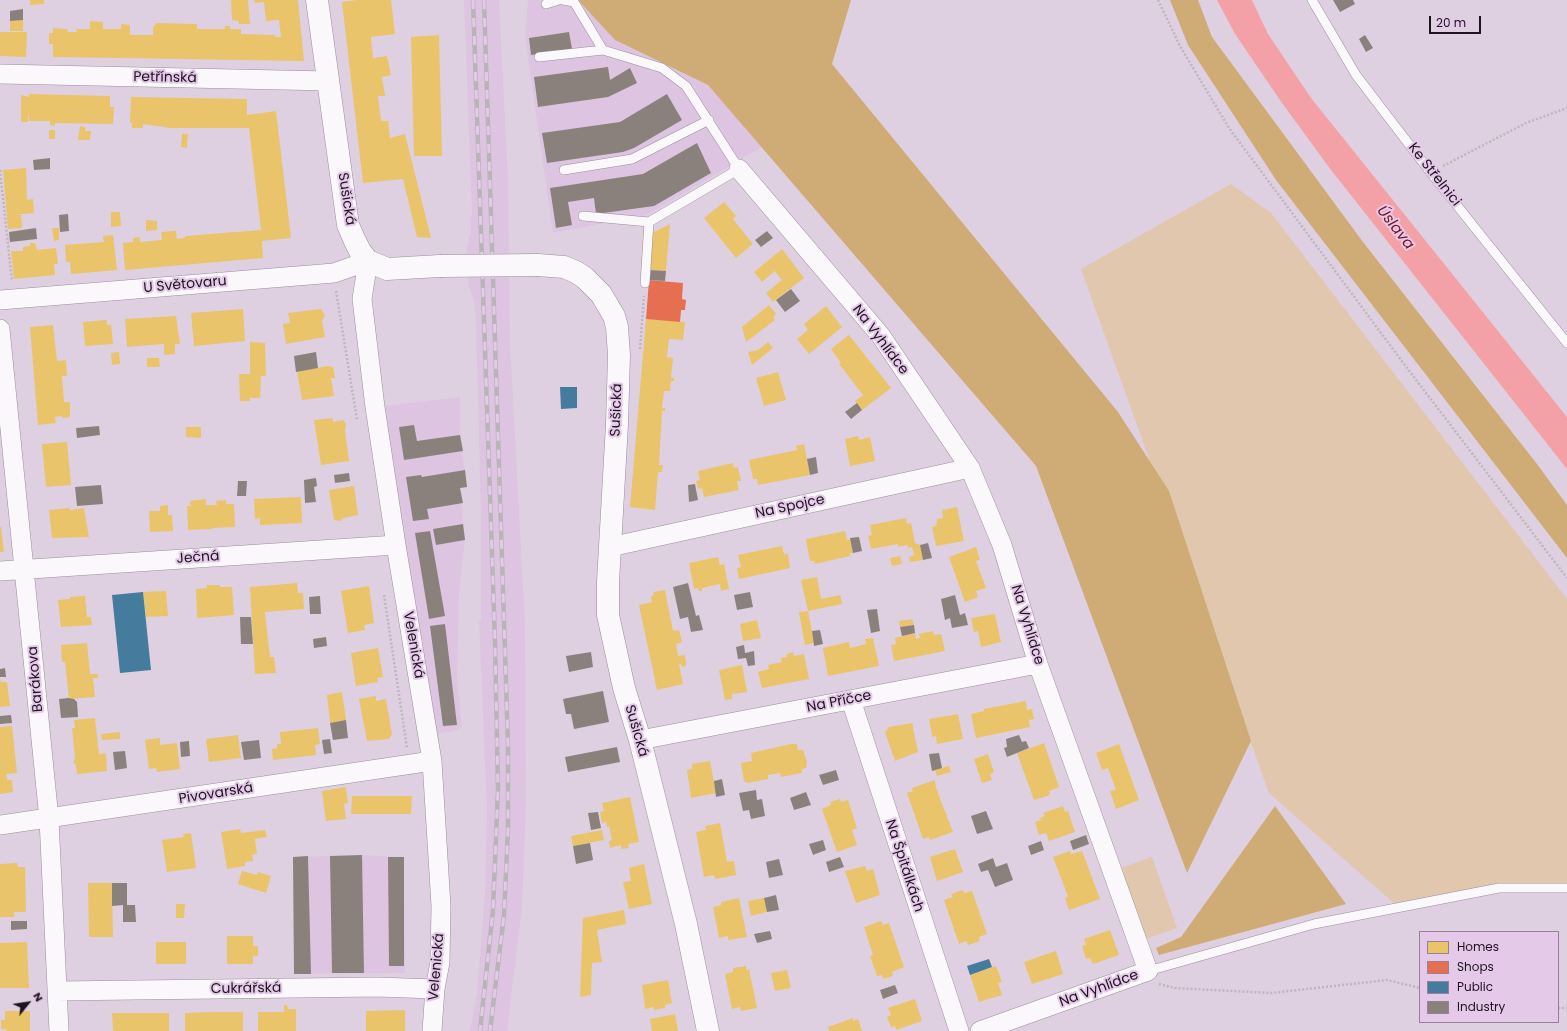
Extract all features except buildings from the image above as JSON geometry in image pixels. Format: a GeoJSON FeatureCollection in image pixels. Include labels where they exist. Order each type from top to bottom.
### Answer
{"type":"FeatureCollection","features":[{"type":"Feature","properties":{"kind":"street","name":"Sušická"},"geometry":{"type":"LineString","coordinates":[[317,0],[348,225],[360,251],[368,260],[387,269],[440,266],[538,265],[564,267],[576,272],[601,294],[614,316],[617,327],[618,354],[608,582],[608,615],[624,688],[640,740],[686,924],[708,1031]]}},
{"type":"Feature","properties":{"kind":"street","name":"Petřínská"},"geometry":{"type":"LineString","coordinates":[[0,74],[329,81]]}},
{"type":"Feature","properties":{"kind":"street","name":"Na Vyhlídce"},"geometry":{"type":"LineString","coordinates":[[739,169],[881,336],[970,468],[1002,545],[1038,664],[1142,974],[980,1031]]}},
{"type":"Feature","properties":{"kind":"street","name":"U Světovaru"},"geometry":{"type":"LineString","coordinates":[[0,300],[334,273],[368,260]]}},
{"type":"Feature","properties":{"kind":"street","name":"Velenická"},"geometry":{"type":"LineString","coordinates":[[368,260],[362,299],[375,407],[396,545],[432,761],[441,906],[440,962],[435,988],[432,1031]]}},
{"type":"Feature","properties":{"kind":"street","name":"Barákova"},"geometry":{"type":"LineString","coordinates":[[0,329],[49,819],[59,1031]]}},
{"type":"Feature","properties":{"kind":"street","name":"Na Spojce"},"geometry":{"type":"LineString","coordinates":[[610,547],[970,468]]}},
{"type":"Feature","properties":{"kind":"street","name":"Ječná"},"geometry":{"type":"LineString","coordinates":[[0,571],[396,545]]}},
{"type":"Feature","properties":{"kind":"street","name":"Na Příčce"},"geometry":{"type":"LineString","coordinates":[[640,740],[1038,664]]}},
{"type":"Feature","properties":{"kind":"street","name":"Na Špitálkách"},"geometry":{"type":"LineString","coordinates":[[851,700],[959,1031]]}},
{"type":"Feature","properties":{"kind":"street","name":"Pivovarská"},"geometry":{"type":"LineString","coordinates":[[0,825],[49,819],[432,761]]}},
{"type":"Feature","properties":{"kind":"street","name":"Cukrářská"},"geometry":{"type":"LineString","coordinates":[[57,991],[377,987],[435,988]]}},
{"type":"Feature","properties":{"kind":"lane"},"geometry":{"type":"LineString","coordinates":[[546,4],[558,0]]}},
{"type":"Feature","properties":{"kind":"lane"},"geometry":{"type":"LineString","coordinates":[[563,0],[574,2],[603,50]]}},
{"type":"Feature","properties":{"kind":"lane","name":"Ke Střelnici"},"geometry":{"type":"LineString","coordinates":[[1312,0],[1356,75],[1431,173],[1567,342]]}},
{"type":"Feature","properties":{"kind":"lane"},"geometry":{"type":"LineString","coordinates":[[539,57],[603,50],[662,68],[686,86],[739,169],[649,222],[584,216]]}},
{"type":"Feature","properties":{"kind":"lane"},"geometry":{"type":"LineString","coordinates":[[564,170],[632,159],[709,120]]}},
{"type":"Feature","properties":{"kind":"lane"},"geometry":{"type":"LineString","coordinates":[[645,283],[649,222]]}},
{"type":"Feature","properties":{"kind":"lane"},"geometry":{"type":"LineString","coordinates":[[1142,974],[1314,924],[1499,888],[1567,888]]}},
{"type":"Feature","properties":{"kind":"path"},"geometry":{"type":"LineString","coordinates":[[1158,0],[1180,46],[1229,128],[1404,364],[1567,578]]}},
{"type":"Feature","properties":{"kind":"path"},"geometry":{"type":"LineString","coordinates":[[1431,173],[1526,123],[1567,108]]}},
{"type":"Feature","properties":{"kind":"path"},"geometry":{"type":"LineString","coordinates":[[1142,974],[1175,988],[1271,993],[1387,980],[1419,988]]}},
{"type":"Feature","properties":{"kind":"shaded area"},"geometry":{"type":"Polygon","coordinates":[[[464,0],[499,0],[508,179],[510,341],[525,625],[526,802],[522,907],[507,1031],[470,1031],[477,992],[485,892],[487,810],[479,622],[481,619],[481,518],[476,319],[474,301],[468,285],[467,248],[471,230],[470,218],[472,216],[464,0]]]}},
{"type":"Feature","properties":{"kind":"shaded area"},"geometry":{"type":"Polygon","coordinates":[[[528,0],[578,0],[615,40],[708,85],[762,147],[647,215],[553,233],[525,36],[528,0]]]}},
{"type":"Feature","properties":{"kind":"shaded area"},"geometry":{"type":"Polygon","coordinates":[[[578,0],[851,0],[832,64],[1118,412],[1169,491],[1251,741],[1187,873],[1036,466],[708,85],[615,40],[578,0]]]}},
{"type":"Feature","properties":{"kind":"shaded area"},"geometry":{"type":"Polygon","coordinates":[[[1170,0],[1198,0],[1212,37],[1363,242],[1537,464],[1567,505],[1567,558],[1276,180],[1188,45],[1170,0]]]}},
{"type":"Feature","properties":{"kind":"shaded area"},"geometry":{"type":"Polygon","coordinates":[[[1231,184],[1271,213],[1567,599],[1567,884],[1397,906],[1269,793],[1081,269],[1231,184]]]}},
{"type":"Feature","properties":{"kind":"shaded area"},"geometry":{"type":"Polygon","coordinates":[[[460,397],[460,435],[467,487],[460,488],[465,540],[459,594],[457,680],[462,727],[454,731],[428,735],[375,407],[460,397]]]}},
{"type":"Feature","properties":{"kind":"shaded area"},"geometry":{"type":"Polygon","coordinates":[[[1275,806],[1346,904],[1159,955],[1156,948],[1181,937],[1275,806]]]}},
{"type":"Feature","properties":{"kind":"shaded area"},"geometry":{"type":"Polygon","coordinates":[[[362,855],[404,857],[405,973],[294,974],[293,857],[362,855]]]}},
{"type":"Feature","properties":{"kind":"shaded area"},"geometry":{"type":"Polygon","coordinates":[[[1152,857],[1177,928],[1145,939],[1120,868],[1152,857]]]}},
{"type":"Feature","properties":{"kind":"water","name":"Úslava"},"geometry":{"type":"Polygon","coordinates":[[[1217,0],[1252,0],[1268,34],[1311,98],[1567,417],[1567,469],[1331,170],[1282,103],[1235,34],[1217,0]]]}},
{"type":"Feature","properties":{"kind":"railway"},"geometry":{"type":"LineString","coordinates":[[473,0],[495,641],[498,789],[493,910],[480,1031]]}},
{"type":"Feature","properties":{"kind":"railway"},"geometry":{"type":"LineString","coordinates":[[484,0],[508,745],[508,830],[504,915],[490,1031]]}}]}
